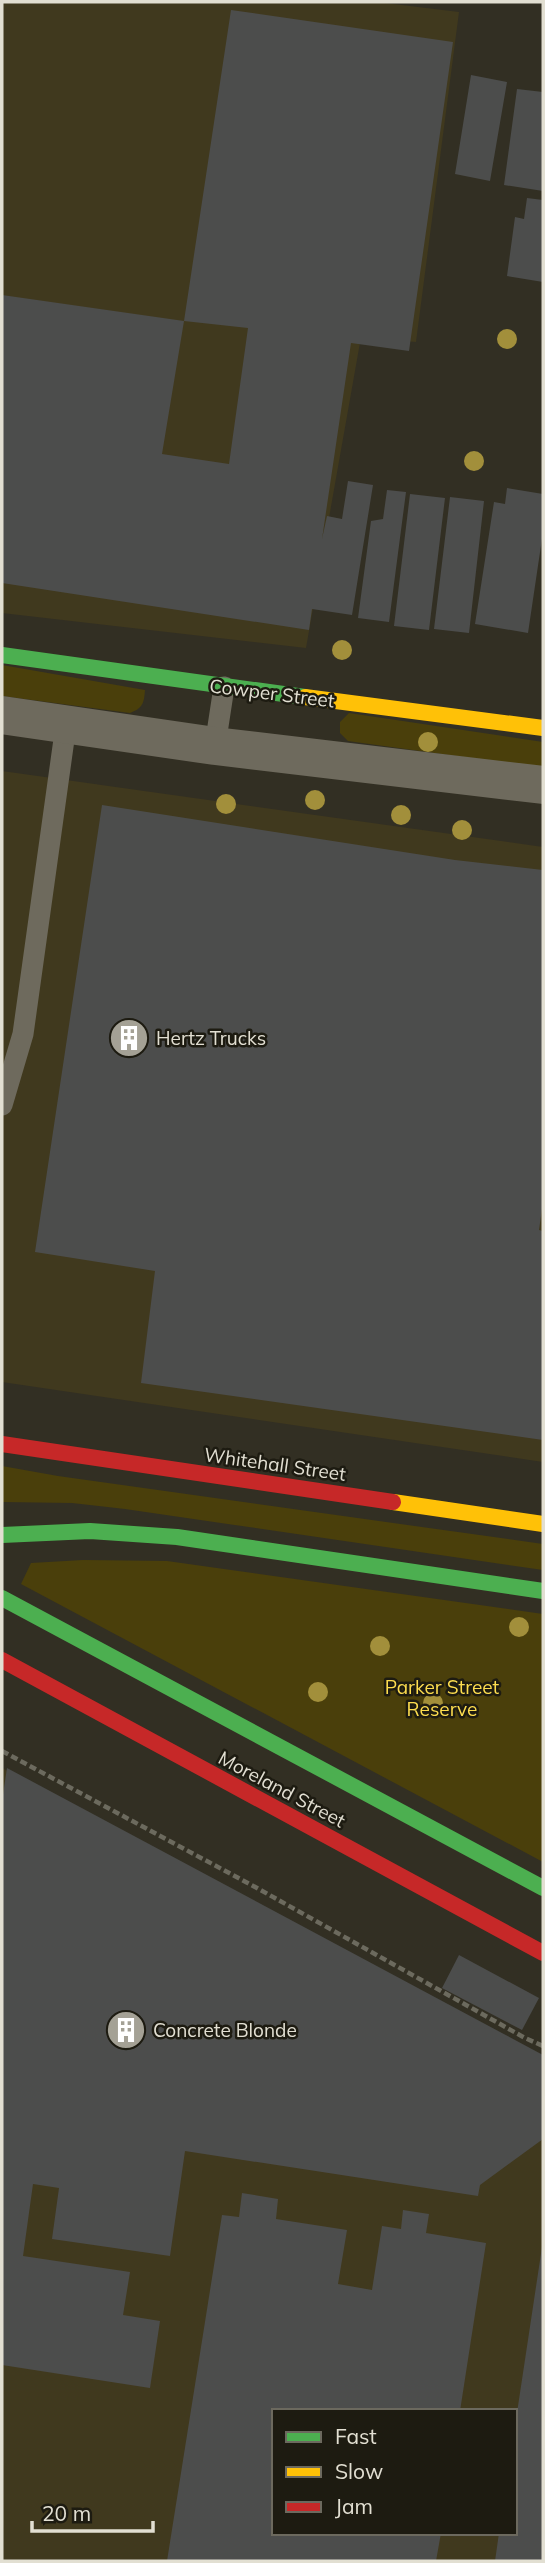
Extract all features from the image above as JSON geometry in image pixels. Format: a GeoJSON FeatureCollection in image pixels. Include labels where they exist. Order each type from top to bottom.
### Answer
{"type":"FeatureCollection","features":[{"type":"Feature","properties":{"kind":"main road","name":"Cowper Street"},"geometry":{"type":"LineString","coordinates":[[2,655],[543,728]]}},
{"type":"Feature","properties":{"kind":"main road","name":"Whitehall Street"},"geometry":{"type":"LineString","coordinates":[[2,1444],[543,1524]]}},
{"type":"Feature","properties":{"kind":"main road"},"geometry":{"type":"LineString","coordinates":[[2,1535],[90,1531],[177,1537],[543,1591]]}},
{"type":"Feature","properties":{"kind":"main road","name":"Moreland Street"},"geometry":{"type":"LineString","coordinates":[[2,1598],[543,1888]]}},
{"type":"Feature","properties":{"kind":"main road","name":"Moreland Street"},"geometry":{"type":"LineString","coordinates":[[2,1660],[75,1702],[543,1953]]}},
{"type":"Feature","properties":{"kind":"street"},"geometry":{"type":"LineString","coordinates":[[2,715],[215,746],[543,785]]}},
{"type":"Feature","properties":{"kind":"lane"},"geometry":{"type":"LineString","coordinates":[[215,746],[224,687]]}},
{"type":"Feature","properties":{"kind":"lane"},"geometry":{"type":"LineString","coordinates":[[2,1105],[23,1034],[66,725]]}},
{"type":"Feature","properties":{"kind":"path"},"geometry":{"type":"LineString","coordinates":[[2,1751],[543,2046]]}},
{"type":"Feature","properties":{"kind":"shaded area"},"geometry":{"type":"Polygon","coordinates":[[[2,2],[377,2],[459,12],[416,342],[361,337],[306,648],[2,613],[2,2]]]}},
{"type":"Feature","properties":{"kind":"shaded area"},"geometry":{"type":"Polygon","coordinates":[[[2,771],[543,847],[543,1462],[2,1382],[2,771]]]}},
{"type":"Feature","properties":{"kind":"shaded area"},"geometry":{"type":"Polygon","coordinates":[[[2,1768],[543,2056],[543,2561],[2,2561],[2,1768]]]}},
{"type":"Feature","properties":{"kind":"green space"},"geometry":{"type":"Polygon","coordinates":[[[2,665],[145,690],[144,698],[140,707],[130,713],[2,696],[2,665]]]}},
{"type":"Feature","properties":{"kind":"green space"},"geometry":{"type":"Polygon","coordinates":[[[349,713],[543,742],[543,768],[348,741],[340,733],[340,722],[349,713]]]}},
{"type":"Feature","properties":{"kind":"green space"},"geometry":{"type":"Polygon","coordinates":[[[2,1466],[543,1544],[543,1570],[125,1509],[72,1503],[2,1502],[2,1466]]]}},
{"type":"Feature","properties":{"kind":"green space","name":"Parker Street Reserve"},"geometry":{"type":"Polygon","coordinates":[[[83,1560],[167,1561],[543,1614],[543,1862],[21,1584],[31,1563],[83,1560]]]}},
{"type":"Feature","properties":{"kind":"building"},"geometry":{"type":"Polygon","coordinates":[[[231,10],[453,42],[409,351],[351,343],[322,539],[327,516],[342,519],[348,481],[373,485],[352,615],[312,609],[309,630],[2,583],[2,295],[184,321],[231,10]],[[184,321],[162,454],[229,464],[248,328],[184,321]]]}},
{"type":"Feature","properties":{"kind":"building"},"geometry":{"type":"Polygon","coordinates":[[[471,75],[507,82],[490,181],[455,174],[471,75]]]}},
{"type":"Feature","properties":{"kind":"building"},"geometry":{"type":"Polygon","coordinates":[[[517,89],[543,92],[543,191],[504,185],[517,89]]]}},
{"type":"Feature","properties":{"kind":"building"},"geometry":{"type":"Polygon","coordinates":[[[527,198],[543,200],[543,282],[507,276],[515,217],[524,219],[527,198]]]}},
{"type":"Feature","properties":{"kind":"building"},"geometry":{"type":"Polygon","coordinates":[[[507,488],[543,494],[543,532],[528,633],[475,624],[494,502],[505,504],[507,488]]]}},
{"type":"Feature","properties":{"kind":"building"},"geometry":{"type":"Polygon","coordinates":[[[387,490],[406,492],[389,622],[358,618],[371,521],[383,519],[387,490]]]}},
{"type":"Feature","properties":{"kind":"building"},"geometry":{"type":"Polygon","coordinates":[[[410,494],[445,498],[429,630],[394,626],[410,494]]]}},
{"type":"Feature","properties":{"kind":"building"},"geometry":{"type":"Polygon","coordinates":[[[450,497],[484,501],[469,633],[434,629],[450,497]]]}},
{"type":"Feature","properties":{"kind":"building"},"geometry":{"type":"Polygon","coordinates":[[[102,805],[455,860],[543,870],[543,1202],[539,1230],[543,1231],[543,1440],[141,1383],[155,1271],[35,1252],[102,805]]]}},
{"type":"Feature","properties":{"kind":"building","name":"Concrete Blonde"},"geometry":{"type":"Polygon","coordinates":[[[7,1768],[543,2055],[543,2139],[480,2185],[478,2196],[185,2151],[170,2256],[52,2239],[59,2188],[33,2184],[23,2256],[130,2272],[123,2315],[160,2321],[150,2388],[2,2365],[2,1801],[7,1768]]]}},
{"type":"Feature","properties":{"kind":"building"},"geometry":{"type":"Polygon","coordinates":[[[459,1955],[539,1998],[522,2030],[442,1988],[459,1955]]]}},
{"type":"Feature","properties":{"kind":"building"},"geometry":{"type":"Polygon","coordinates":[[[242,2193],[278,2199],[276,2219],[347,2230],[338,2284],[372,2290],[382,2226],[401,2229],[403,2210],[429,2214],[426,2233],[486,2243],[460,2409],[272,2409],[272,2535],[441,2535],[436,2561],[167,2561],[222,2215],[239,2217],[242,2193]]]}},
{"type":"Feature","properties":{"kind":"building"},"geometry":{"type":"Polygon","coordinates":[[[542,2247],[543,2561],[495,2561],[499,2535],[517,2535],[517,2413],[542,2247]]]}},
{"type":"Feature","properties":{"kind":"traffic: fast"},"geometry":{"type":"LineString","coordinates":[[2,655],[305,697]]}},
{"type":"Feature","properties":{"kind":"traffic: fast"},"geometry":{"type":"LineString","coordinates":[[2,1535],[90,1531],[177,1537],[543,1591]]}},
{"type":"Feature","properties":{"kind":"traffic: fast"},"geometry":{"type":"LineString","coordinates":[[2,1598],[543,1888]]}},
{"type":"Feature","properties":{"kind":"traffic: slow"},"geometry":{"type":"LineString","coordinates":[[305,697],[543,728]]}},
{"type":"Feature","properties":{"kind":"traffic: slow"},"geometry":{"type":"LineString","coordinates":[[393,1502],[543,1524]]}},
{"type":"Feature","properties":{"kind":"traffic: jam"},"geometry":{"type":"LineString","coordinates":[[2,1444],[393,1502]]}},
{"type":"Feature","properties":{"kind":"traffic: jam"},"geometry":{"type":"LineString","coordinates":[[2,1660],[543,1953]]}},
{"type":"Feature","properties":{"kind":"place","name":"Hertz Trucks"},"geometry":{"type":"Point","coordinates":[129,1038]}},
{"type":"Feature","properties":{"kind":"place","name":"Concrete Blonde"},"geometry":{"type":"Point","coordinates":[126,2030]}}]}
